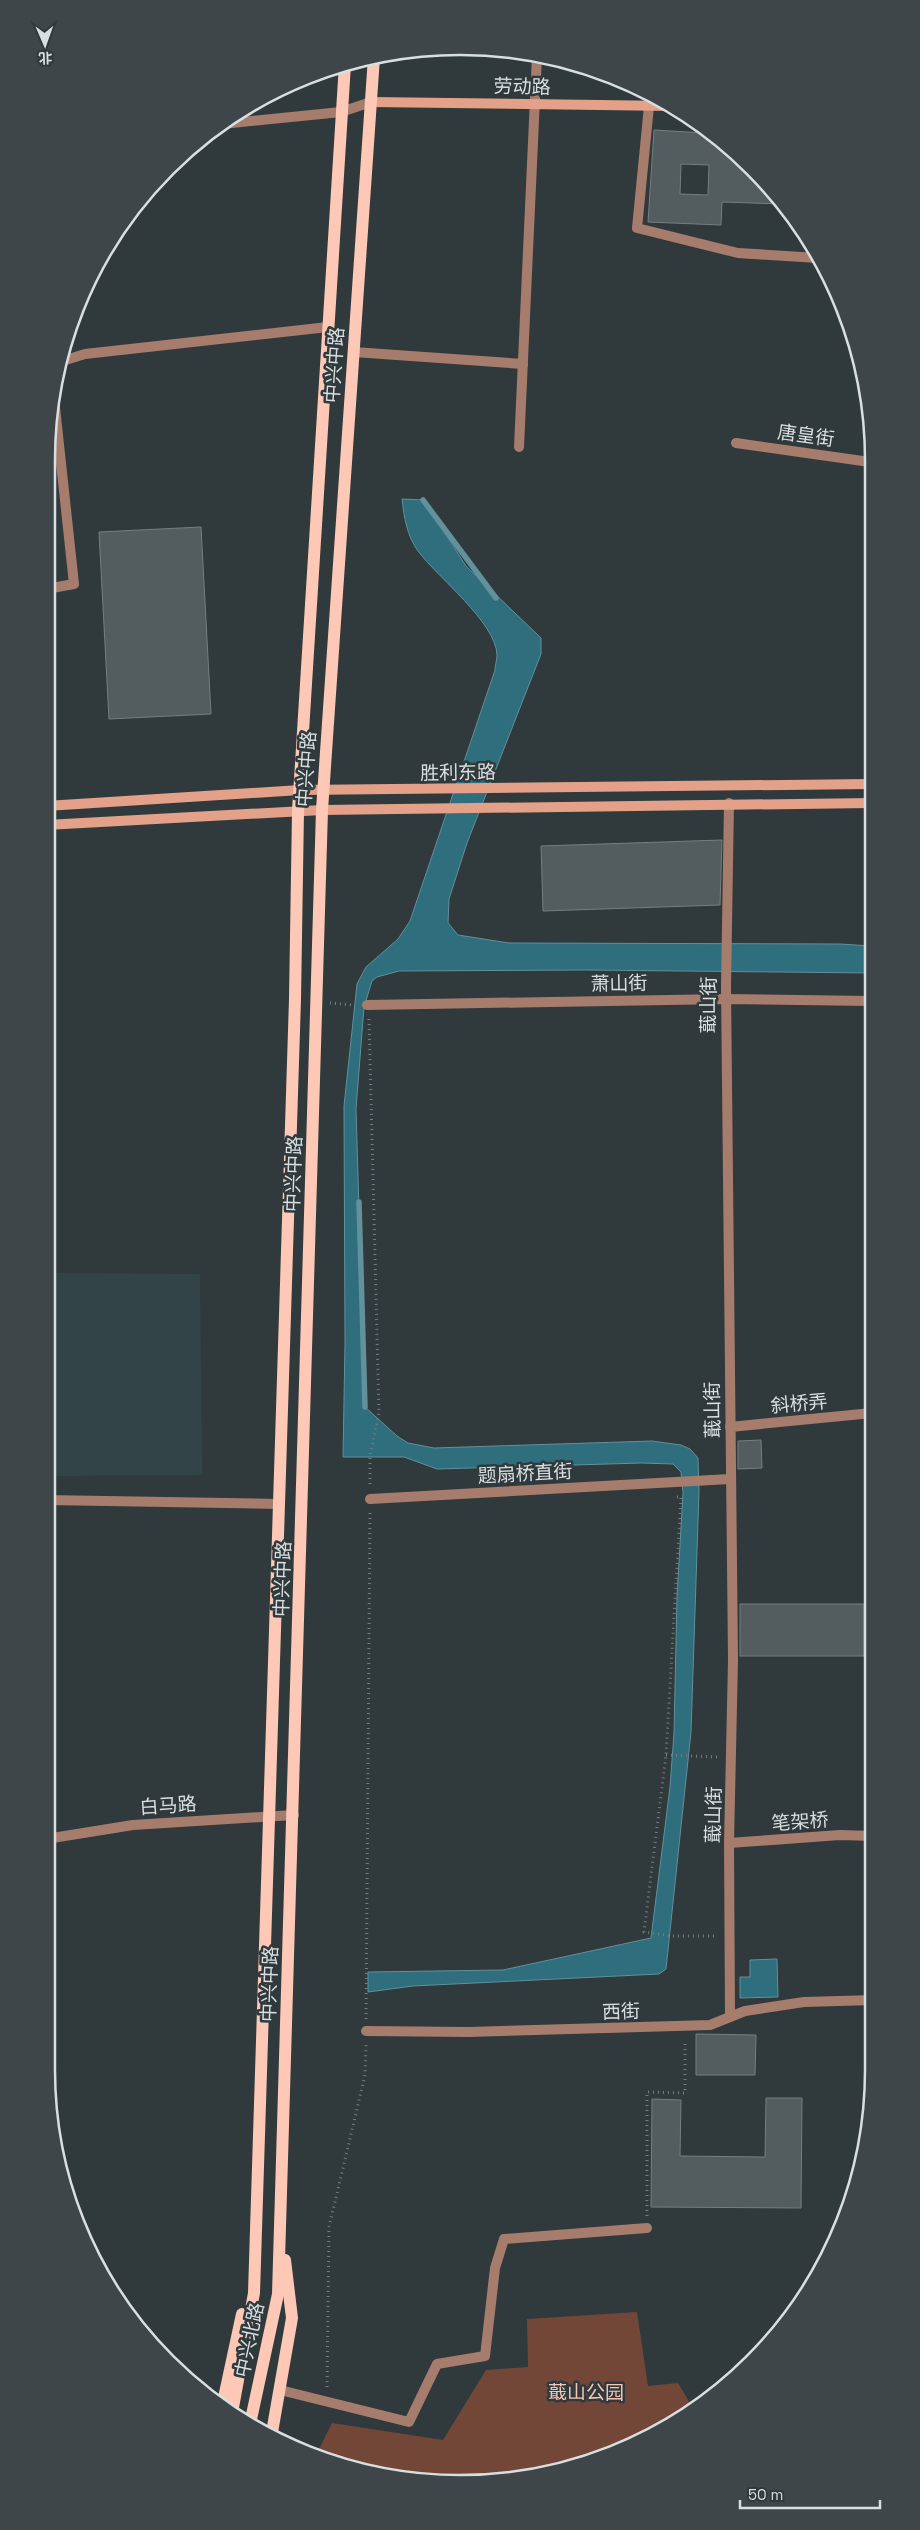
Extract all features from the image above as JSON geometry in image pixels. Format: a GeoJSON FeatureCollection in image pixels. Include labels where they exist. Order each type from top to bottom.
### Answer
{"type":"FeatureCollection","features":[{"type":"Feature","properties":{"kind":"main road","name":"中兴中路"},"geometry":{"type":"LineString","coordinates":[[278,2294],[294,1815],[322,810],[373,65]]}},
{"type":"Feature","properties":{"kind":"main road","name":"中兴中路"},"geometry":{"type":"LineString","coordinates":[[254,2293],[295,1009],[298,811],[345,72]]}},
{"type":"Feature","properties":{"kind":"main road","name":"劳动路"},"geometry":{"type":"LineString","coordinates":[[371,102],[656,106]]}},
{"type":"Feature","properties":{"kind":"main road","name":"胜利东路"},"geometry":{"type":"LineString","coordinates":[[55,805],[300,790],[865,784]]}},
{"type":"Feature","properties":{"kind":"main road","name":"胜利东路"},"geometry":{"type":"LineString","coordinates":[[55,824],[322,810],[729,803],[865,803]]}},
{"type":"Feature","properties":{"kind":"main road"},"geometry":{"type":"LineString","coordinates":[[273,2429],[292,2318],[280,2217]]}},
{"type":"Feature","properties":{"kind":"main road"},"geometry":{"type":"LineString","coordinates":[[224,2399],[255,2256]]}},
{"type":"Feature","properties":{"kind":"main road","name":"中兴北路"},"geometry":{"type":"LineString","coordinates":[[233,2406],[254,2293]]}},
{"type":"Feature","properties":{"kind":"main road","name":"中兴北路"},"geometry":{"type":"LineString","coordinates":[[251,2417],[278,2294]]}},
{"type":"Feature","properties":{"kind":"street"},"geometry":{"type":"LineString","coordinates":[[519,447],[537,63]]}},
{"type":"Feature","properties":{"kind":"street"},"geometry":{"type":"LineString","coordinates":[[236,123],[342,112],[371,102]]}},
{"type":"Feature","properties":{"kind":"street"},"geometry":{"type":"LineString","coordinates":[[649,106],[637,228],[738,254],[811,258]]}},
{"type":"Feature","properties":{"kind":"street"},"geometry":{"type":"LineString","coordinates":[[68,359],[85,354],[328,327]]}},
{"type":"Feature","properties":{"kind":"street"},"geometry":{"type":"LineString","coordinates":[[354,352],[523,364]]}},
{"type":"Feature","properties":{"kind":"street"},"geometry":{"type":"LineString","coordinates":[[55,587],[74,584],[57,424]]}},
{"type":"Feature","properties":{"kind":"street","name":"唐皇街"},"geometry":{"type":"LineString","coordinates":[[736,443],[865,461]]}},
{"type":"Feature","properties":{"kind":"street","name":"蕺山街"},"geometry":{"type":"LineString","coordinates":[[729,803],[726,998],[733,1660],[730,2017]]}},
{"type":"Feature","properties":{"kind":"street","name":"萧山街"},"geometry":{"type":"LineString","coordinates":[[368,1006],[726,998],[865,1001]]}},
{"type":"Feature","properties":{"kind":"street","name":"斜桥弄"},"geometry":{"type":"LineString","coordinates":[[730,1427],[865,1414]]}},
{"type":"Feature","properties":{"kind":"street","name":"题扇桥直街"},"geometry":{"type":"LineString","coordinates":[[370,1499],[730,1479]]}},
{"type":"Feature","properties":{"kind":"street"},"geometry":{"type":"LineString","coordinates":[[55,1500],[279,1504]]}},
{"type":"Feature","properties":{"kind":"street","name":"白马路"},"geometry":{"type":"LineString","coordinates":[[55,1837],[134,1825],[294,1815]]}},
{"type":"Feature","properties":{"kind":"street","name":"笔架桥"},"geometry":{"type":"LineString","coordinates":[[730,1843],[840,1835],[865,1836]]}},
{"type":"Feature","properties":{"kind":"street","name":"西街"},"geometry":{"type":"LineString","coordinates":[[366,2032],[469,2032],[710,2025],[745,2011],[804,2002],[865,2000]]}},
{"type":"Feature","properties":{"kind":"street"},"geometry":{"type":"LineString","coordinates":[[280,2390],[409,2422],[437,2364],[485,2356],[495,2268],[504,2239],[647,2228]]}},
{"type":"Feature","properties":{"kind":"path"},"geometry":{"type":"LineString","coordinates":[[327,2402],[329,2227],[365,2075],[370,1455],[379,1413],[368,1006]]}},
{"type":"Feature","properties":{"kind":"path"},"geometry":{"type":"LineString","coordinates":[[662,1482],[663,1498],[681,1497],[666,1755],[644,1932],[671,1936],[730,1935]]}},
{"type":"Feature","properties":{"kind":"path"},"geometry":{"type":"LineString","coordinates":[[666,1755],[731,1758]]}},
{"type":"Feature","properties":{"kind":"path"},"geometry":{"type":"LineString","coordinates":[[647,2228],[647,2092],[685,2093],[685,2026]]}},
{"type":"Feature","properties":{"kind":"shaded area"},"geometry":{"type":"Polygon","coordinates":[[[55,1273],[200,1274],[202,1475],[55,1476],[55,1273]]]}},
{"type":"Feature","properties":{"kind":"green space","name":"蕺山公园"},"geometry":{"type":"Polygon","coordinates":[[[637,2312],[648,2386],[678,2383],[690,2403],[639,2433],[590,2454],[513,2472],[460,2475],[407,2472],[355,2461],[319,2450],[332,2423],[443,2440],[486,2370],[528,2367],[527,2319],[637,2312]]]}},
{"type":"Feature","properties":{"kind":"water"},"geometry":{"type":"Polygon","coordinates":[[[402,499],[424,500],[466,566],[541,638],[541,654],[467,843],[449,899],[448,923],[458,935],[509,943],[865,946],[865,973],[586,970],[399,971],[377,977],[372,981],[364,1007],[356,1109],[365,1407],[397,1436],[408,1443],[434,1448],[652,1441],[681,1445],[690,1449],[698,1458],[699,1491],[691,1732],[666,1969],[659,1974],[413,1986],[368,1992],[368,1972],[503,1970],[651,1938],[670,1787],[674,1733],[677,1597],[683,1493],[681,1472],[673,1464],[642,1463],[437,1469],[404,1457],[343,1457],[345,1343],[344,1106],[357,984],[366,967],[398,939],[410,921],[495,670],[497,657],[494,642],[477,614],[427,562],[414,545],[404,513],[402,499]]]}},
{"type":"Feature","properties":{"kind":"water"},"geometry":{"type":"Polygon","coordinates":[[[777,1959],[778,1997],[740,1998],[740,1977],[750,1977],[750,1960],[777,1959]]]}},
{"type":"Feature","properties":{"kind":"building"},"geometry":{"type":"Polygon","coordinates":[[[654,130],[698,133],[746,174],[773,204],[722,202],[721,225],[648,222],[654,130]],[[681,164],[680,194],[708,195],[709,165],[681,164]]]}},
{"type":"Feature","properties":{"kind":"building"},"geometry":{"type":"Polygon","coordinates":[[[201,527],[211,714],[109,719],[99,532],[201,527]]]}},
{"type":"Feature","properties":{"kind":"building"},"geometry":{"type":"Polygon","coordinates":[[[722,840],[720,905],[543,911],[541,846],[722,840]]]}},
{"type":"Feature","properties":{"kind":"building"},"geometry":{"type":"Polygon","coordinates":[[[761,1440],[762,1468],[738,1469],[738,1441],[761,1440]]]}},
{"type":"Feature","properties":{"kind":"building"},"geometry":{"type":"Polygon","coordinates":[[[740,1604],[864,1604],[864,1656],[740,1656],[740,1604]]]}},
{"type":"Feature","properties":{"kind":"building"},"geometry":{"type":"Polygon","coordinates":[[[696,2034],[756,2035],[755,2075],[696,2075],[696,2034]]]}},
{"type":"Feature","properties":{"kind":"building"},"geometry":{"type":"Polygon","coordinates":[[[766,2098],[802,2098],[801,2208],[651,2207],[652,2099],[681,2100],[680,2156],[765,2157],[766,2098]]]}},
{"type":"Feature","properties":{"kind":"waterway"},"geometry":{"type":"LineString","coordinates":[[423,500],[496,598]]}},
{"type":"Feature","properties":{"kind":"waterway"},"geometry":{"type":"LineString","coordinates":[[359,1202],[365,1407]]}}]}
